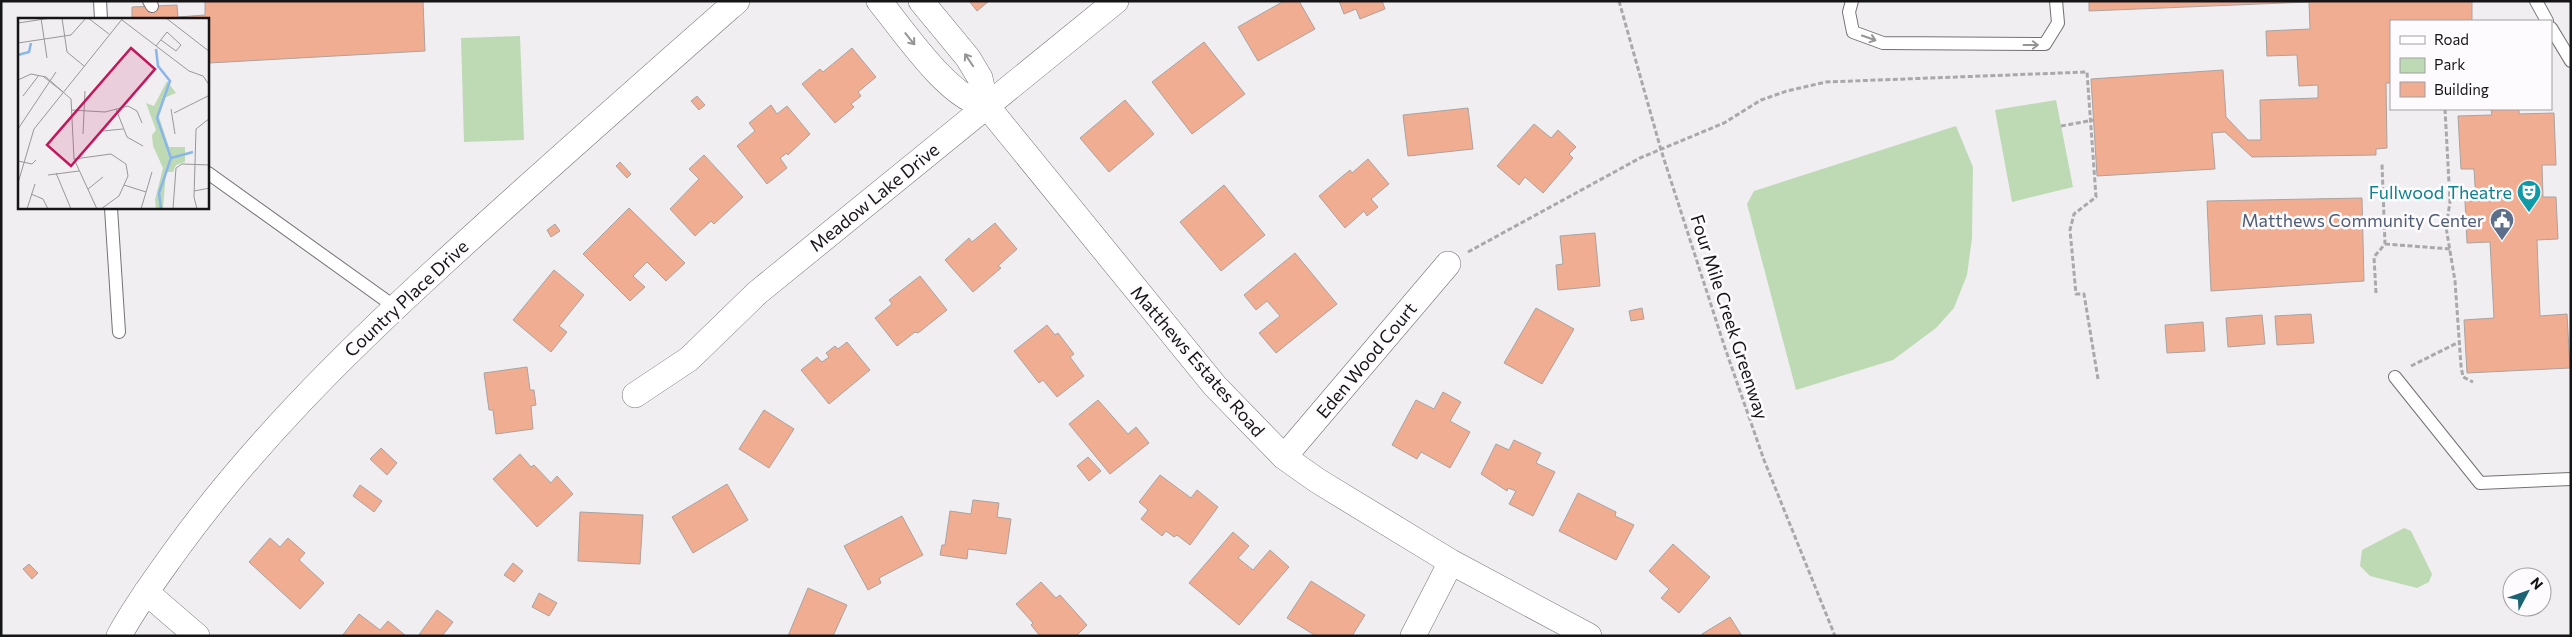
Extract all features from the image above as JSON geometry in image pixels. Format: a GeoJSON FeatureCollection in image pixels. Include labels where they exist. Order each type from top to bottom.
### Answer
{"type":"FeatureCollection","features":[{"type":"Feature","properties":{"kind":"street","name":"Country Place Drive"},"geometry":{"type":"LineString","coordinates":[[119,636],[146,592],[204,512],[284,417],[395,307],[552,163],[737,1]]}},
{"type":"Feature","properties":{"kind":"street"},"geometry":{"type":"LineString","coordinates":[[879,1],[946,83],[965,98],[986,105]]}},
{"type":"Feature","properties":{"kind":"street","name":"Matthews Estates Road"},"geometry":{"type":"LineString","coordinates":[[921,1],[968,58],[980,78],[986,105],[1215,386],[1284,457],[1318,481],[1451,562],[1588,636]]}},
{"type":"Feature","properties":{"kind":"street","name":"Meadow Lake Drive"},"geometry":{"type":"LineString","coordinates":[[634,395],[689,359],[757,293],[1116,1]]}},
{"type":"Feature","properties":{"kind":"street","name":"Eden Wood Court"},"geometry":{"type":"LineString","coordinates":[[1284,457],[1448,264]]}},
{"type":"Feature","properties":{"kind":"street"},"geometry":{"type":"LineString","coordinates":[[1412,636],[1451,562]]}},
{"type":"Feature","properties":{"kind":"street"},"geometry":{"type":"LineString","coordinates":[[146,592],[197,636]]}},
{"type":"Feature","properties":{"kind":"lane"},"geometry":{"type":"LineString","coordinates":[[100,1],[101,18]]}},
{"type":"Feature","properties":{"kind":"lane"},"geometry":{"type":"LineString","coordinates":[[1852,1],[1849,12],[1853,32],[1883,43],[1924,45],[2045,44],[2058,23],[2056,1]]}},
{"type":"Feature","properties":{"kind":"lane"},"geometry":{"type":"LineString","coordinates":[[2536,1],[2546,20]]}},
{"type":"Feature","properties":{"kind":"lane"},"geometry":{"type":"LineString","coordinates":[[2552,30],[2571,61]]}},
{"type":"Feature","properties":{"kind":"lane"},"geometry":{"type":"LineString","coordinates":[[209,174],[395,307]]}},
{"type":"Feature","properties":{"kind":"lane"},"geometry":{"type":"LineString","coordinates":[[111,209],[119,332]]}},
{"type":"Feature","properties":{"kind":"lane"},"geometry":{"type":"LineString","coordinates":[[2395,377],[2480,483],[2571,479]]}},
{"type":"Feature","properties":{"kind":"path","name":"Four Mile Creek Greenway"},"geometry":{"type":"LineString","coordinates":[[1618,1],[1661,150],[1725,348],[1764,460],[1835,636]]}},
{"type":"Feature","properties":{"kind":"path"},"geometry":{"type":"LineString","coordinates":[[1448,264],[1640,158],[1724,123],[1761,100],[1787,91],[1826,82],[2087,72],[2092,120],[2096,196],[2074,214],[2070,230],[2076,294],[2084,294],[2098,379]]}},
{"type":"Feature","properties":{"kind":"path"},"geometry":{"type":"LineString","coordinates":[[2445,110],[2450,202],[2446,227],[2451,249],[2463,377],[2473,382]]}},
{"type":"Feature","properties":{"kind":"path"},"geometry":{"type":"LineString","coordinates":[[2061,126],[2092,120]]}},
{"type":"Feature","properties":{"kind":"path"},"geometry":{"type":"LineString","coordinates":[[2376,293],[2374,256],[2385,244],[2382,164]]}},
{"type":"Feature","properties":{"kind":"path"},"geometry":{"type":"LineString","coordinates":[[2385,244],[2451,249]]}},
{"type":"Feature","properties":{"kind":"path"},"geometry":{"type":"LineString","coordinates":[[2410,366],[2459,342]]}},
{"type":"Feature","properties":{"kind":"green space"},"geometry":{"type":"Polygon","coordinates":[[[520,36],[524,140],[464,142],[461,38],[520,36]]]}},
{"type":"Feature","properties":{"kind":"green space"},"geometry":{"type":"Polygon","coordinates":[[[2056,100],[2073,187],[2012,202],[1995,110],[2056,100]]]}},
{"type":"Feature","properties":{"kind":"green space"},"geometry":{"type":"Polygon","coordinates":[[[1956,126],[1973,167],[1972,238],[1967,275],[1954,308],[1936,328],[1893,360],[1796,390],[1747,204],[1754,191],[1956,126]]]}},
{"type":"Feature","properties":{"kind":"green space"},"geometry":{"type":"Polygon","coordinates":[[[2404,528],[2411,531],[2432,574],[2429,582],[2417,588],[2370,576],[2360,566],[2362,550],[2404,528]]]}},
{"type":"Feature","properties":{"kind":"building"},"geometry":{"type":"Polygon","coordinates":[[[205,1],[423,1],[425,51],[209,63],[209,18],[132,18],[132,7],[177,5],[178,17],[205,15],[205,1]]]}},
{"type":"Feature","properties":{"kind":"building"},"geometry":{"type":"Polygon","coordinates":[[[969,1],[989,1],[977,11],[969,1]]]}},
{"type":"Feature","properties":{"kind":"building"},"geometry":{"type":"Polygon","coordinates":[[[1284,1],[1299,1],[1315,29],[1258,61],[1238,27],[1284,1]]]}},
{"type":"Feature","properties":{"kind":"building"},"geometry":{"type":"Polygon","coordinates":[[[1339,1],[1382,1],[1385,9],[1360,19],[1356,9],[1344,14],[1339,1]]]}},
{"type":"Feature","properties":{"kind":"building"},"geometry":{"type":"Polygon","coordinates":[[[2089,1],[2472,1],[2472,20],[2390,20],[2390,83],[2386,83],[2387,148],[2376,149],[2376,155],[2252,157],[2225,132],[2212,133],[2215,169],[2097,176],[2091,79],[2223,70],[2226,117],[2248,140],[2261,140],[2260,100],[2318,98],[2318,85],[2299,86],[2297,55],[2267,56],[2266,31],[2310,29],[2309,2],[2089,11],[2089,1]]]}},
{"type":"Feature","properties":{"kind":"building"},"geometry":{"type":"Polygon","coordinates":[[[1204,42],[1245,94],[1192,134],[1152,82],[1204,42]]]}},
{"type":"Feature","properties":{"kind":"building"},"geometry":{"type":"Polygon","coordinates":[[[852,48],[876,77],[858,92],[861,96],[851,104],[854,107],[835,123],[802,84],[820,69],[823,72],[852,48]]]}},
{"type":"Feature","properties":{"kind":"building"},"geometry":{"type":"Polygon","coordinates":[[[697,96],[705,105],[699,110],[691,101],[697,96]]]}},
{"type":"Feature","properties":{"kind":"building"},"geometry":{"type":"Polygon","coordinates":[[[1125,100],[1154,134],[1109,172],[1080,138],[1125,100]]]}},
{"type":"Feature","properties":{"kind":"building"},"geometry":{"type":"Polygon","coordinates":[[[771,105],[777,114],[787,106],[810,134],[788,155],[787,153],[780,158],[787,168],[767,184],[737,146],[755,131],[749,123],[771,105]]]}},
{"type":"Feature","properties":{"kind":"building"},"geometry":{"type":"Polygon","coordinates":[[[1468,108],[1473,149],[1408,156],[1403,115],[1468,108]]]}},
{"type":"Feature","properties":{"kind":"building","name":"Matthews Community Center"},"geometry":{"type":"Polygon","coordinates":[[[2491,110],[2519,110],[2519,114],[2554,113],[2556,165],[2542,165],[2543,197],[2556,197],[2558,239],[2537,240],[2540,316],[2567,314],[2570,368],[2467,373],[2464,320],[2494,318],[2490,242],[2467,243],[2465,201],[2476,201],[2474,169],[2461,169],[2458,116],[2492,115],[2491,110]]]}},
{"type":"Feature","properties":{"kind":"building"},"geometry":{"type":"Polygon","coordinates":[[[1534,124],[1551,138],[1558,130],[1576,147],[1569,154],[1573,158],[1543,193],[1525,177],[1519,185],[1497,166],[1534,124]]]}},
{"type":"Feature","properties":{"kind":"building"},"geometry":{"type":"Polygon","coordinates":[[[704,155],[743,197],[714,224],[711,221],[695,236],[670,209],[699,179],[689,169],[704,155]]]}},
{"type":"Feature","properties":{"kind":"building"},"geometry":{"type":"Polygon","coordinates":[[[1368,159],[1389,184],[1371,199],[1378,207],[1367,216],[1364,211],[1345,228],[1319,196],[1350,170],[1352,173],[1368,159]]]}},
{"type":"Feature","properties":{"kind":"building"},"geometry":{"type":"Polygon","coordinates":[[[620,162],[631,174],[627,178],[616,166],[620,162]]]}},
{"type":"Feature","properties":{"kind":"building"},"geometry":{"type":"Polygon","coordinates":[[[1224,185],[1265,235],[1221,271],[1180,222],[1224,185]]]}},
{"type":"Feature","properties":{"kind":"building"},"geometry":{"type":"Polygon","coordinates":[[[2362,198],[2364,281],[2211,291],[2207,201],[2362,198]]]}},
{"type":"Feature","properties":{"kind":"building"},"geometry":{"type":"Polygon","coordinates":[[[629,208],[685,263],[666,281],[647,262],[633,276],[645,287],[630,301],[583,254],[629,208]]]}},
{"type":"Feature","properties":{"kind":"building"},"geometry":{"type":"Polygon","coordinates":[[[995,223],[1017,249],[998,266],[1001,268],[973,292],[945,260],[969,238],[972,242],[995,223]]]}},
{"type":"Feature","properties":{"kind":"building"},"geometry":{"type":"Polygon","coordinates":[[[555,224],[560,231],[551,237],[547,230],[555,224]]]}},
{"type":"Feature","properties":{"kind":"building"},"geometry":{"type":"Polygon","coordinates":[[[1595,233],[1600,286],[1558,290],[1556,265],[1563,264],[1560,236],[1595,233]]]}},
{"type":"Feature","properties":{"kind":"building"},"geometry":{"type":"Polygon","coordinates":[[[1295,253],[1337,304],[1276,353],[1259,333],[1280,316],[1267,301],[1256,310],[1244,295],[1295,253]]]}},
{"type":"Feature","properties":{"kind":"building"},"geometry":{"type":"Polygon","coordinates":[[[554,270],[584,295],[559,326],[567,332],[551,352],[513,320],[554,270]]]}},
{"type":"Feature","properties":{"kind":"building"},"geometry":{"type":"Polygon","coordinates":[[[920,276],[947,310],[918,333],[915,332],[897,346],[875,318],[892,304],[889,300],[920,276]]]}},
{"type":"Feature","properties":{"kind":"building"},"geometry":{"type":"Polygon","coordinates":[[[1536,308],[1574,329],[1542,384],[1504,363],[1536,308]]]}},
{"type":"Feature","properties":{"kind":"building"},"geometry":{"type":"Polygon","coordinates":[[[1642,308],[1644,319],[1631,321],[1629,311],[1642,308]]]}},
{"type":"Feature","properties":{"kind":"building"},"geometry":{"type":"Polygon","coordinates":[[[2311,314],[2314,343],[2277,345],[2275,316],[2311,314]]]}},
{"type":"Feature","properties":{"kind":"building"},"geometry":{"type":"Polygon","coordinates":[[[2262,315],[2265,344],[2228,347],[2226,318],[2262,315]]]}},
{"type":"Feature","properties":{"kind":"building"},"geometry":{"type":"Polygon","coordinates":[[[2203,322],[2205,351],[2167,353],[2165,325],[2203,322]]]}},
{"type":"Feature","properties":{"kind":"building"},"geometry":{"type":"Polygon","coordinates":[[[1047,325],[1055,335],[1058,333],[1074,354],[1070,357],[1084,376],[1057,397],[1043,380],[1039,383],[1014,351],[1047,325]]]}},
{"type":"Feature","properties":{"kind":"building"},"geometry":{"type":"Polygon","coordinates":[[[847,342],[870,370],[829,404],[801,370],[817,357],[822,362],[829,357],[826,353],[835,346],[838,349],[847,342]]]}},
{"type":"Feature","properties":{"kind":"building"},"geometry":{"type":"Polygon","coordinates":[[[527,367],[530,390],[534,390],[536,405],[531,406],[533,429],[496,434],[493,410],[489,410],[484,373],[527,367]]]}},
{"type":"Feature","properties":{"kind":"building"},"geometry":{"type":"Polygon","coordinates":[[[1443,392],[1461,402],[1450,421],[1470,432],[1450,468],[1421,452],[1417,459],[1392,445],[1416,400],[1434,409],[1443,392]]]}},
{"type":"Feature","properties":{"kind":"building"},"geometry":{"type":"Polygon","coordinates":[[[1098,400],[1128,434],[1136,427],[1149,443],[1110,474],[1069,424],[1098,400]]]}},
{"type":"Feature","properties":{"kind":"building"},"geometry":{"type":"Polygon","coordinates":[[[764,410],[794,429],[769,468],[739,449],[764,410]]]}},
{"type":"Feature","properties":{"kind":"building"},"geometry":{"type":"Polygon","coordinates":[[[1514,440],[1541,453],[1536,463],[1555,472],[1533,516],[1509,504],[1516,491],[1508,488],[1507,491],[1481,474],[1496,444],[1509,450],[1514,440]]]}},
{"type":"Feature","properties":{"kind":"building"},"geometry":{"type":"Polygon","coordinates":[[[381,448],[397,463],[387,475],[370,459],[381,448]]]}},
{"type":"Feature","properties":{"kind":"building"},"geometry":{"type":"Polygon","coordinates":[[[520,454],[531,467],[534,465],[551,483],[557,476],[573,494],[537,527],[493,479],[520,454]]]}},
{"type":"Feature","properties":{"kind":"building"},"geometry":{"type":"Polygon","coordinates":[[[1088,457],[1101,471],[1089,481],[1077,466],[1088,457]]]}},
{"type":"Feature","properties":{"kind":"building"},"geometry":{"type":"Polygon","coordinates":[[[1160,475],[1191,498],[1197,490],[1218,507],[1190,545],[1177,535],[1174,537],[1166,531],[1162,536],[1141,519],[1148,510],[1139,502],[1160,475]]]}},
{"type":"Feature","properties":{"kind":"building"},"geometry":{"type":"Polygon","coordinates":[[[727,484],[748,520],[693,553],[672,517],[727,484]]]}},
{"type":"Feature","properties":{"kind":"building"},"geometry":{"type":"Polygon","coordinates":[[[360,485],[382,501],[374,512],[353,496],[360,485]]]}},
{"type":"Feature","properties":{"kind":"building"},"geometry":{"type":"Polygon","coordinates":[[[1578,493],[1616,512],[1615,516],[1634,525],[1616,560],[1559,531],[1578,493]]]}},
{"type":"Feature","properties":{"kind":"building"},"geometry":{"type":"Polygon","coordinates":[[[973,500],[999,503],[997,517],[1011,519],[1006,554],[968,549],[967,559],[940,555],[942,545],[945,545],[950,511],[971,514],[973,500]]]}},
{"type":"Feature","properties":{"kind":"building"},"geometry":{"type":"Polygon","coordinates":[[[580,512],[643,515],[640,564],[578,561],[580,512]]]}},
{"type":"Feature","properties":{"kind":"building"},"geometry":{"type":"Polygon","coordinates":[[[902,516],[923,555],[879,578],[881,583],[868,590],[844,546],[902,516]]]}},
{"type":"Feature","properties":{"kind":"building"},"geometry":{"type":"Polygon","coordinates":[[[1233,532],[1249,546],[1238,558],[1253,570],[1270,550],[1289,567],[1239,625],[1189,583],[1233,532]]]}},
{"type":"Feature","properties":{"kind":"building"},"geometry":{"type":"Polygon","coordinates":[[[270,538],[280,547],[288,538],[305,553],[299,560],[324,583],[300,609],[249,562],[270,538]]]}},
{"type":"Feature","properties":{"kind":"building"},"geometry":{"type":"Polygon","coordinates":[[[1673,544],[1710,577],[1679,613],[1661,598],[1669,589],[1649,571],[1673,544]]]}},
{"type":"Feature","properties":{"kind":"building"},"geometry":{"type":"Polygon","coordinates":[[[513,563],[523,571],[514,582],[504,575],[513,563]]]}},
{"type":"Feature","properties":{"kind":"building"},"geometry":{"type":"Polygon","coordinates":[[[29,564],[38,573],[32,579],[23,569],[29,564]]]}},
{"type":"Feature","properties":{"kind":"building"},"geometry":{"type":"Polygon","coordinates":[[[1311,581],[1365,615],[1352,636],[1316,636],[1287,618],[1311,581]]]}},
{"type":"Feature","properties":{"kind":"building"},"geometry":{"type":"Polygon","coordinates":[[[1041,582],[1056,598],[1060,595],[1087,625],[1076,636],[1040,636],[1031,625],[1033,623],[1016,604],[1041,582]]]}},
{"type":"Feature","properties":{"kind":"building"},"geometry":{"type":"Polygon","coordinates":[[[808,588],[847,605],[833,636],[788,636],[808,588]]]}},
{"type":"Feature","properties":{"kind":"building"},"geometry":{"type":"Polygon","coordinates":[[[539,593],[557,603],[549,616],[532,607],[539,593]]]}},
{"type":"Feature","properties":{"kind":"building"},"geometry":{"type":"Polygon","coordinates":[[[437,610],[453,622],[442,636],[418,636],[437,610]]]}},
{"type":"Feature","properties":{"kind":"building"},"geometry":{"type":"Polygon","coordinates":[[[359,614],[380,630],[388,621],[406,636],[342,636],[359,614]]]}},
{"type":"Feature","properties":{"kind":"building"},"geometry":{"type":"Polygon","coordinates":[[[1730,617],[1742,636],[1703,636],[1702,634],[1730,617]]]}},
{"type":"Feature","properties":{"kind":"place","name":"Fullwood Theatre"},"geometry":{"type":"Point","coordinates":[2529,213]}},
{"type":"Feature","properties":{"kind":"place","name":"Matthews Community Center"},"geometry":{"type":"Point","coordinates":[2502,241]}}]}
